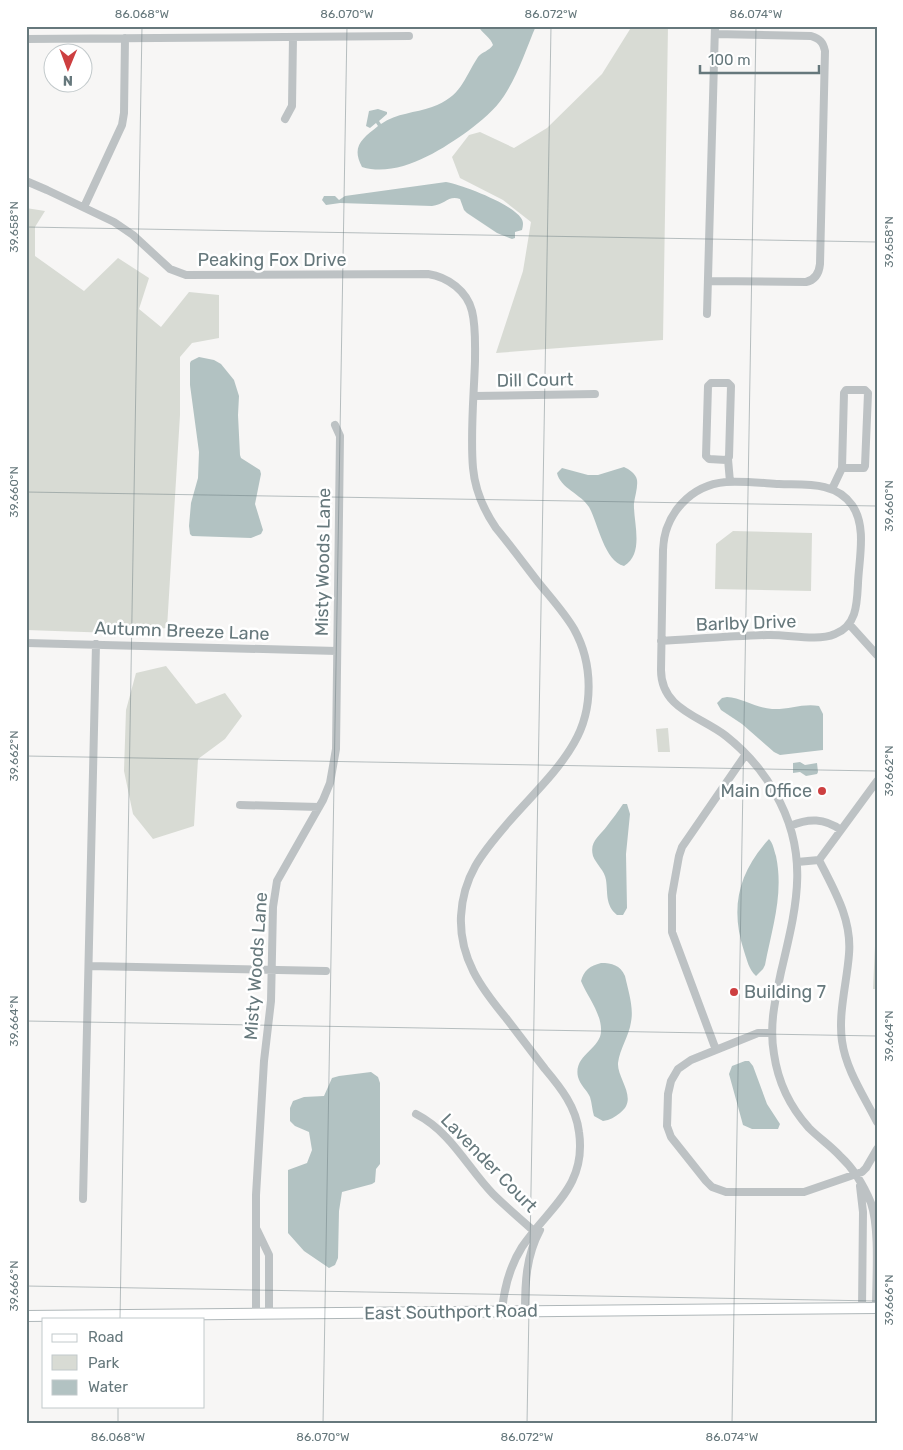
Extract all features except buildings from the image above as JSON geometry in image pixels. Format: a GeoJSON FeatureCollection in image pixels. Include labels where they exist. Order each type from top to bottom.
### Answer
{"type":"FeatureCollection","features":[{"type":"Feature","properties":{"kind":"main road","name":"East Southport Road"},"geometry":{"type":"LineString","coordinates":[[26,1316],[163,1317],[256,1314],[876,1308]]}},
{"type":"Feature","properties":{"kind":"street"},"geometry":{"type":"LineString","coordinates":[[707,314],[715,30],[811,36],[817,38],[824,46],[825,51],[820,264],[817,276],[806,282],[708,281]]}},
{"type":"Feature","properties":{"kind":"street"},"geometry":{"type":"LineString","coordinates":[[26,39],[409,36]]}},
{"type":"Feature","properties":{"kind":"street"},"geometry":{"type":"LineString","coordinates":[[285,119],[292,106],[293,37]]}},
{"type":"Feature","properties":{"kind":"street"},"geometry":{"type":"LineString","coordinates":[[84,207],[122,124],[124,113],[125,38]]}},
{"type":"Feature","properties":{"kind":"street","name":"Peaking Fox Drive"},"geometry":{"type":"LineString","coordinates":[[26,181],[114,222],[133,235],[170,269],[186,276],[428,274],[440,276],[458,288],[472,310],[475,336],[473,466],[481,502],[496,528],[570,623],[582,648],[588,679],[586,713],[576,739],[564,759],[481,855],[467,885],[462,908],[461,928],[464,947],[477,980],[561,1088],[571,1103],[577,1120],[580,1142],[576,1173],[567,1192],[536,1233]]}},
{"type":"Feature","properties":{"kind":"street"},"geometry":{"type":"LineString","coordinates":[[728,459],[709,459],[706,457],[708,386],[711,383],[728,383],[731,386],[728,459],[730,482]]}},
{"type":"Feature","properties":{"kind":"street"},"geometry":{"type":"LineString","coordinates":[[832,489],[842,468],[844,392],[846,390],[864,390],[868,394],[865,466],[864,468],[842,468]]}},
{"type":"Feature","properties":{"kind":"street","name":"Dill Court"},"geometry":{"type":"LineString","coordinates":[[474,396],[596,394]]}},
{"type":"Feature","properties":{"kind":"street","name":"Misty Woods Lane"},"geometry":{"type":"LineString","coordinates":[[256,1314],[256,1228],[263,1080],[271,1001],[273,907],[277,881],[319,807],[330,783],[336,749],[340,436],[336,425]]}},
{"type":"Feature","properties":{"kind":"street"},"geometry":{"type":"LineString","coordinates":[[876,1308],[876,1224],[871,1203],[856,1175],[845,1161],[815,1134],[795,1110],[785,1092],[773,1053],[774,1006],[795,912],[798,889],[797,862],[790,826],[774,789],[746,754],[726,737],[672,701],[665,690],[662,679],[663,550],[666,531],[676,509],[697,491],[710,485],[730,482],[821,485],[845,497],[853,506],[858,516],[861,531],[857,608],[849,624],[877,655]]}},
{"type":"Feature","properties":{"kind":"street","name":"Barlby Drive"},"geometry":{"type":"LineString","coordinates":[[661,641],[766,635],[824,637],[832,636],[849,624]]}},
{"type":"Feature","properties":{"kind":"street","name":"Autumn Breeze Lane"},"geometry":{"type":"LineString","coordinates":[[27,643],[337,651]]}},
{"type":"Feature","properties":{"kind":"street"},"geometry":{"type":"LineString","coordinates":[[83,1199],[96,644]]}},
{"type":"Feature","properties":{"kind":"street"},"geometry":{"type":"LineString","coordinates":[[716,1050],[672,935],[672,895],[682,847],[746,754]]}},
{"type":"Feature","properties":{"kind":"street"},"geometry":{"type":"LineString","coordinates":[[797,862],[819,860],[877,781]]}},
{"type":"Feature","properties":{"kind":"street"},"geometry":{"type":"LineString","coordinates":[[240,805],[319,807]]}},
{"type":"Feature","properties":{"kind":"street"},"geometry":{"type":"LineString","coordinates":[[790,826],[800,822],[825,821],[841,830]]}},
{"type":"Feature","properties":{"kind":"street"},"geometry":{"type":"LineString","coordinates":[[819,860],[841,905],[849,932],[849,954],[841,1029],[843,1047],[849,1067],[877,1122]]}},
{"type":"Feature","properties":{"kind":"street"},"geometry":{"type":"LineString","coordinates":[[89,966],[326,971]]}},
{"type":"Feature","properties":{"kind":"street"},"geometry":{"type":"LineString","coordinates":[[772,1033],[758,1034],[688,1061],[675,1074],[669,1089],[667,1126],[671,1138],[704,1180],[715,1188],[731,1193],[804,1192],[856,1175],[866,1168],[877,1149]]}},
{"type":"Feature","properties":{"kind":"street","name":"Lavender Court"},"geometry":{"type":"LineString","coordinates":[[416,1114],[430,1122],[443,1133],[493,1194],[536,1233]]}},
{"type":"Feature","properties":{"kind":"street"},"geometry":{"type":"LineString","coordinates":[[856,1175],[862,1198],[863,1212],[862,1309]]}},
{"type":"Feature","properties":{"kind":"street"},"geometry":{"type":"LineString","coordinates":[[256,1228],[269,1255],[269,1314]]}},
{"type":"Feature","properties":{"kind":"street"},"geometry":{"type":"LineString","coordinates":[[502,1312],[505,1290],[511,1269],[521,1249],[536,1233]]}},
{"type":"Feature","properties":{"kind":"street"},"geometry":{"type":"LineString","coordinates":[[525,1312],[526,1274],[536,1233]]}},
{"type":"Feature","properties":{"kind":"green space"},"geometry":{"type":"Polygon","coordinates":[[[632,26],[668,26],[663,340],[496,353],[523,271],[531,222],[503,200],[460,178],[452,157],[469,135],[480,132],[514,148],[547,128],[602,74],[632,26]]]}},
{"type":"Feature","properties":{"kind":"green space"},"geometry":{"type":"Polygon","coordinates":[[[26,208],[45,211],[35,227],[35,256],[84,291],[118,258],[149,278],[139,309],[161,327],[189,292],[219,295],[219,338],[192,343],[180,357],[180,415],[167,628],[113,633],[26,630],[26,208]]]}},
{"type":"Feature","properties":{"kind":"green space"},"geometry":{"type":"Polygon","coordinates":[[[733,531],[812,533],[811,591],[715,589],[716,544],[733,531]]]}},
{"type":"Feature","properties":{"kind":"green space"},"geometry":{"type":"Polygon","coordinates":[[[166,666],[196,704],[225,693],[242,716],[225,739],[198,759],[194,826],[153,839],[133,814],[124,771],[126,710],[136,673],[166,666]]]}},
{"type":"Feature","properties":{"kind":"green space"},"geometry":{"type":"Polygon","coordinates":[[[668,728],[670,752],[658,752],[656,729],[668,728]]]}},
{"type":"Feature","properties":{"kind":"green space"},"geometry":{"type":"Polygon","coordinates":[[[875,946],[877,946],[877,989],[873,989],[875,946]]]}},
{"type":"Feature","properties":{"kind":"water"},"geometry":{"type":"Polygon","coordinates":[[[478,26],[536,26],[514,79],[496,106],[468,131],[445,147],[418,161],[390,169],[362,167],[358,148],[363,139],[378,126],[376,123],[370,128],[366,126],[369,111],[378,109],[387,112],[379,121],[381,124],[400,115],[432,107],[450,98],[461,86],[478,57],[493,45],[478,26]]]}},
{"type":"Feature","properties":{"kind":"water"},"geometry":{"type":"Polygon","coordinates":[[[446,182],[475,191],[508,207],[522,220],[522,230],[515,232],[515,238],[512,239],[497,233],[467,213],[460,199],[456,198],[432,206],[340,203],[326,205],[322,200],[324,196],[335,196],[339,200],[345,196],[446,182]]]}},
{"type":"Feature","properties":{"kind":"water"},"geometry":{"type":"Polygon","coordinates":[[[199,357],[214,360],[221,364],[234,380],[239,396],[240,455],[241,458],[260,470],[261,474],[255,504],[263,530],[261,534],[251,538],[192,536],[190,534],[191,503],[198,478],[199,452],[190,385],[190,363],[199,357]]]}},
{"type":"Feature","properties":{"kind":"water"},"geometry":{"type":"Polygon","coordinates":[[[624,467],[634,474],[637,489],[634,503],[636,545],[630,560],[624,566],[617,563],[611,557],[602,541],[589,507],[562,483],[557,473],[562,468],[588,475],[598,475],[624,467]]]}},
{"type":"Feature","properties":{"kind":"water"},"geometry":{"type":"Polygon","coordinates":[[[727,697],[772,709],[807,705],[819,706],[823,714],[823,750],[780,755],[774,752],[742,724],[721,710],[717,703],[722,698],[727,697]]]}},
{"type":"Feature","properties":{"kind":"water"},"geometry":{"type":"Polygon","coordinates":[[[800,762],[805,765],[817,763],[817,774],[806,776],[800,772],[793,773],[793,763],[800,762]]]}},
{"type":"Feature","properties":{"kind":"water"},"geometry":{"type":"Polygon","coordinates":[[[623,804],[627,804],[630,814],[626,854],[627,908],[623,915],[617,915],[610,907],[605,877],[594,859],[592,851],[596,839],[623,804]]]}},
{"type":"Feature","properties":{"kind":"water"},"geometry":{"type":"Polygon","coordinates":[[[769,839],[776,856],[779,884],[778,897],[765,965],[756,976],[749,965],[744,951],[738,920],[738,906],[744,878],[750,865],[769,839]]]}},
{"type":"Feature","properties":{"kind":"water"},"geometry":{"type":"Polygon","coordinates":[[[601,963],[615,965],[623,972],[632,1010],[630,1027],[618,1063],[628,1102],[620,1113],[603,1121],[594,1116],[590,1097],[578,1077],[579,1063],[597,1043],[601,1031],[597,1012],[581,981],[588,969],[601,963]]]}},
{"type":"Feature","properties":{"kind":"water"},"geometry":{"type":"Polygon","coordinates":[[[749,1061],[753,1066],[767,1104],[780,1124],[778,1129],[752,1129],[743,1125],[729,1074],[732,1066],[749,1061]]]}},
{"type":"Feature","properties":{"kind":"water"},"geometry":{"type":"Polygon","coordinates":[[[371,1072],[378,1077],[380,1083],[380,1164],[376,1169],[375,1182],[342,1192],[339,1211],[338,1258],[335,1265],[329,1268],[304,1251],[288,1233],[288,1170],[307,1163],[312,1150],[309,1132],[295,1126],[290,1121],[290,1108],[293,1101],[304,1097],[324,1096],[332,1078],[371,1072]]]}},
{"type":"Feature","properties":{"kind":"place","name":"Main Office"},"geometry":{"type":"Point","coordinates":[822,791]}},
{"type":"Feature","properties":{"kind":"place","name":"Building 7"},"geometry":{"type":"Point","coordinates":[734,992]}}]}
